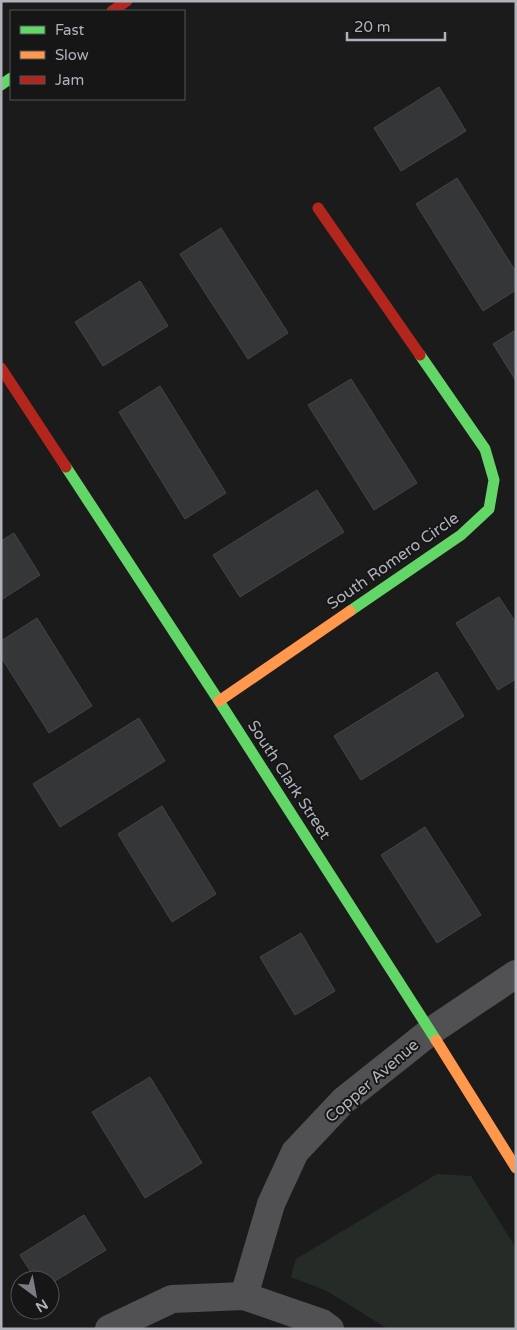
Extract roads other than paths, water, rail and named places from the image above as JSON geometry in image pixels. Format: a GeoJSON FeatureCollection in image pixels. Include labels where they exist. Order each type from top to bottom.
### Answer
{"type":"FeatureCollection","features":[{"type":"Feature","properties":{"kind":"street"},"geometry":{"type":"LineString","coordinates":[[114,10],[127,1]]}},
{"type":"Feature","properties":{"kind":"street","name":"South Romero Circle"},"geometry":{"type":"LineString","coordinates":[[219,701],[461,535],[488,509],[490,500],[494,480],[485,449],[318,208]]}},
{"type":"Feature","properties":{"kind":"street","name":"South Clark Street"},"geometry":{"type":"LineString","coordinates":[[1,368],[219,701],[431,1031],[516,1168]]}},
{"type":"Feature","properties":{"kind":"street","name":"Copper Avenue"},"geometry":{"type":"LineString","coordinates":[[244,1296],[271,1204],[295,1152],[343,1101],[431,1031],[516,974]]}},
{"type":"Feature","properties":{"kind":"street"},"geometry":{"type":"LineString","coordinates":[[109,1329],[172,1298],[244,1296],[322,1323],[330,1329]]}}]}
